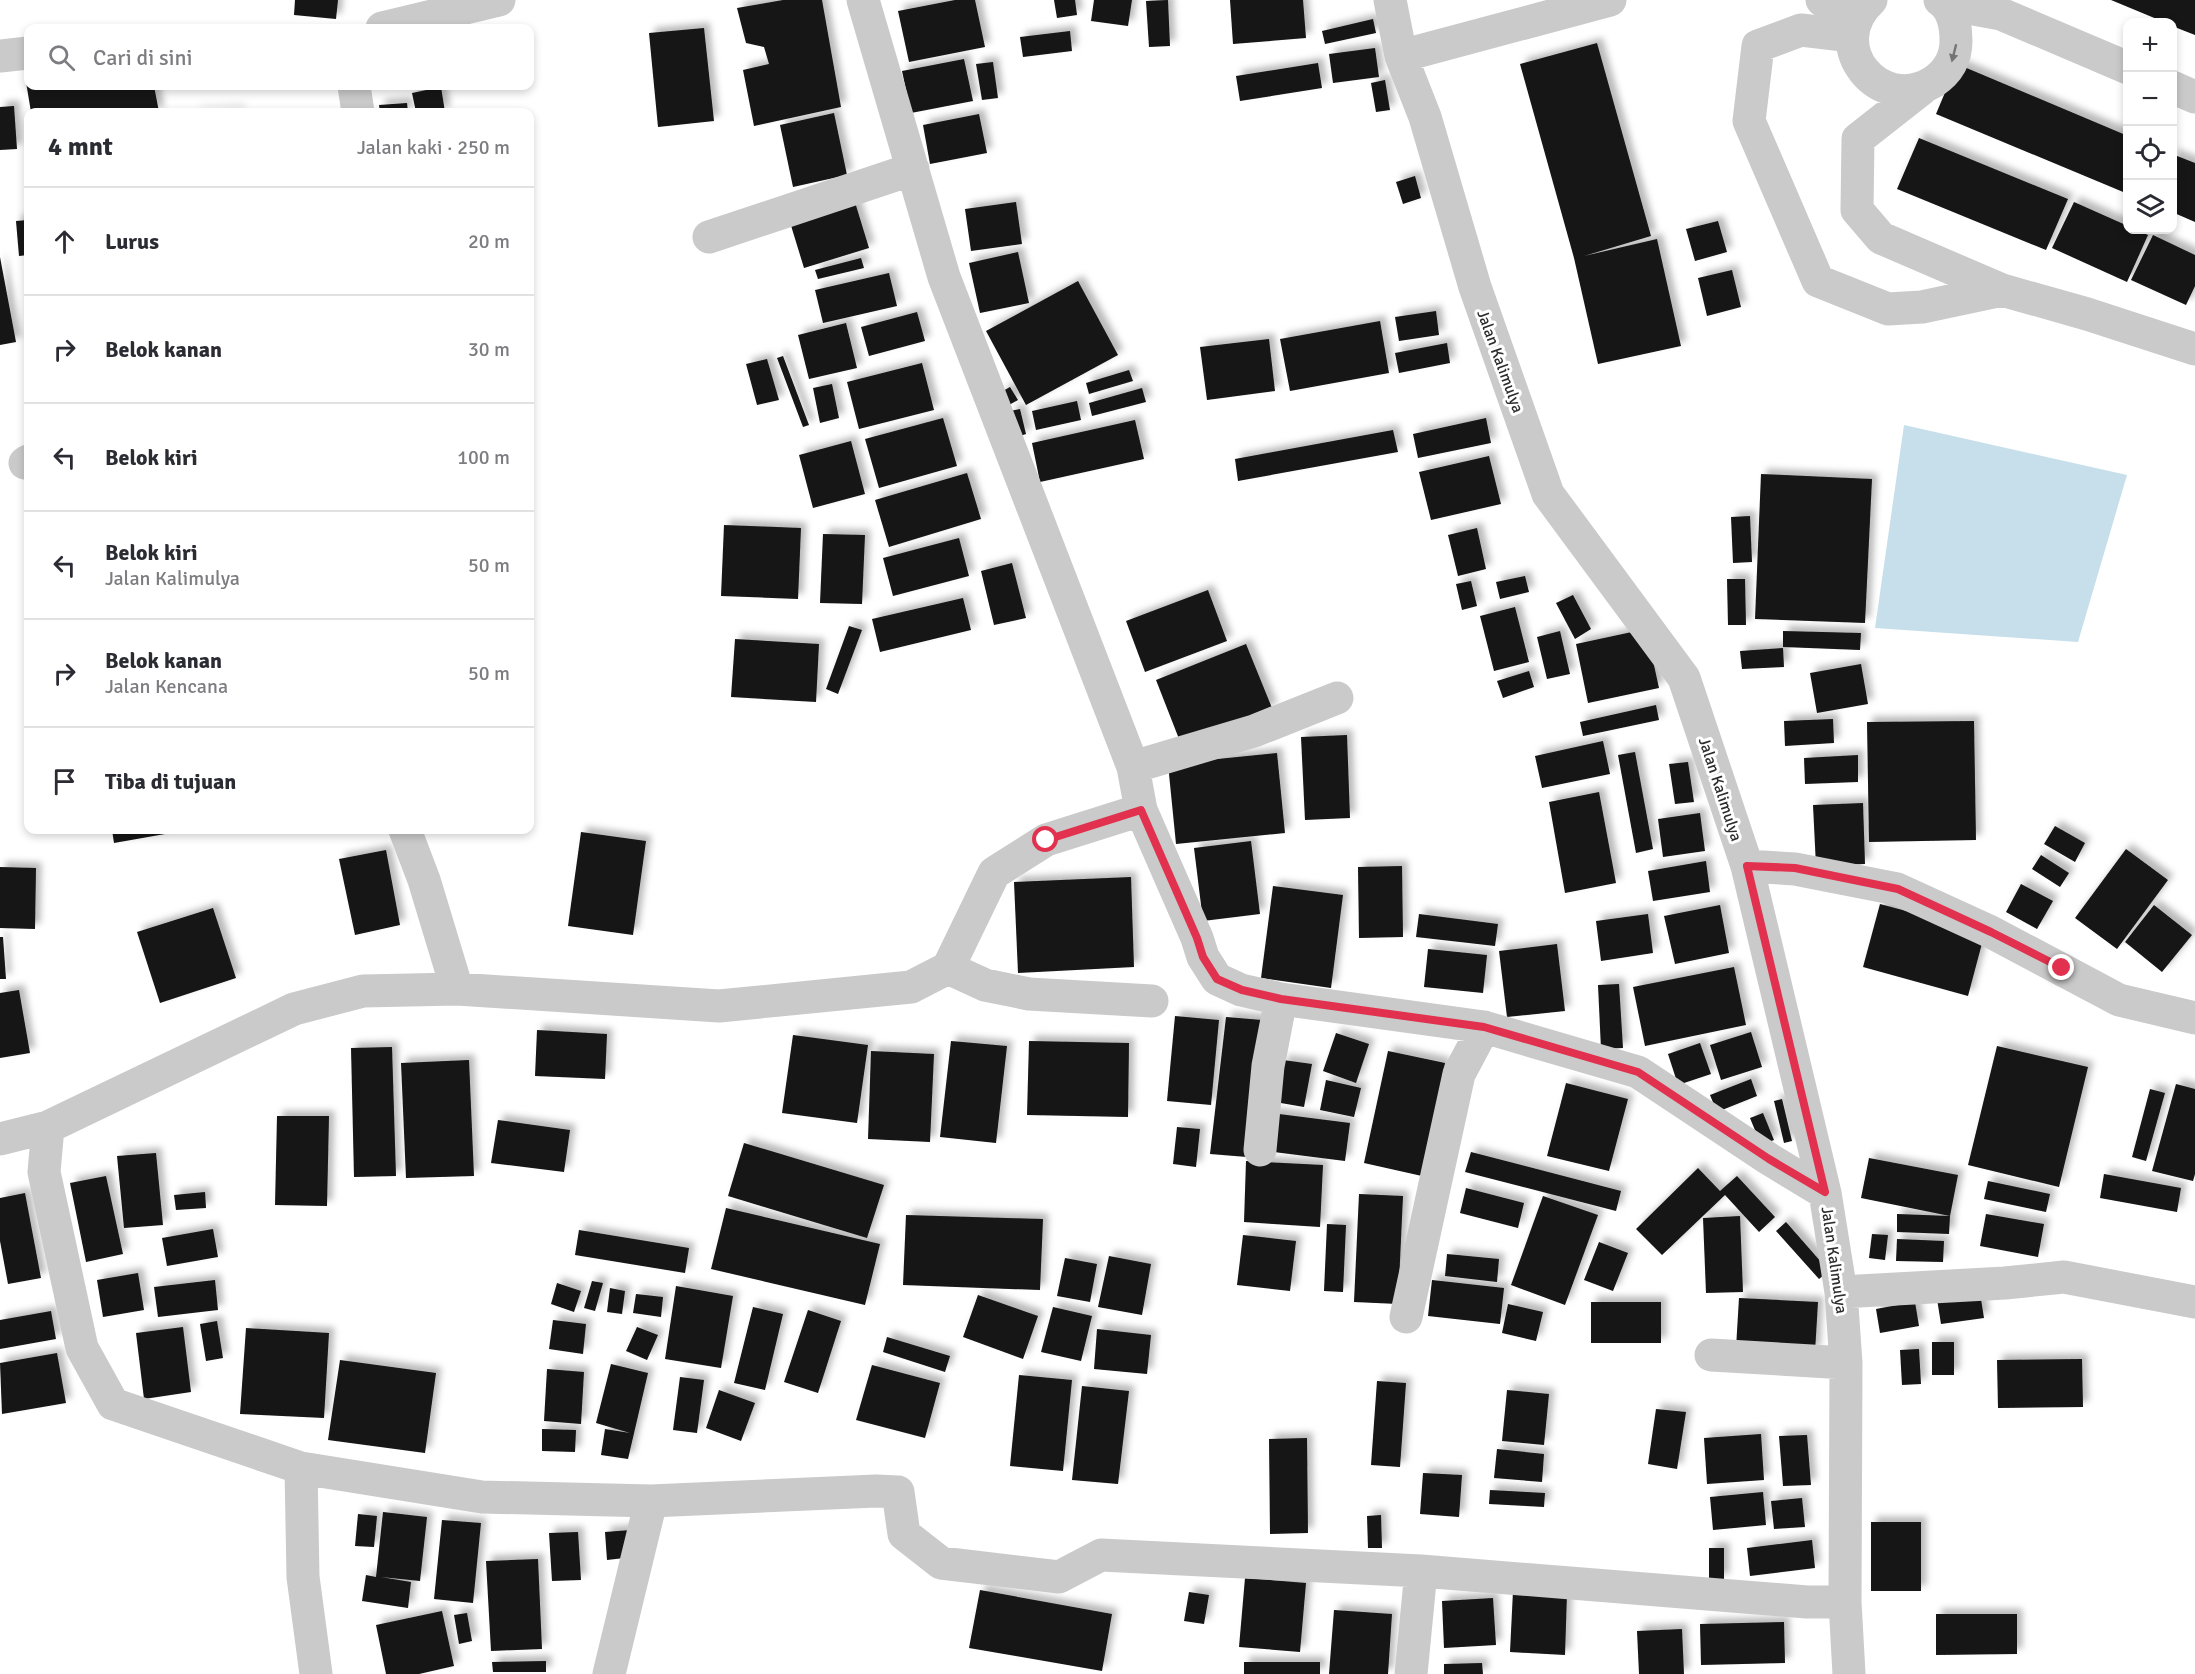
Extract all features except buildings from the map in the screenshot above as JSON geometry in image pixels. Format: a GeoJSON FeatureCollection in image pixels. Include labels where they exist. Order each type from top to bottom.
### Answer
{"type":"FeatureCollection","features":[{"type":"Feature","properties":{"kind":"street"},"geometry":{"type":"LineString","coordinates":[[399,24],[499,0]]}},
{"type":"Feature","properties":{"kind":"street"},"geometry":{"type":"LineString","coordinates":[[863,0],[944,277],[1133,767],[1141,810],[1197,938],[1203,957],[1217,979],[1242,990],[1281,999],[1484,1027],[1638,1072],[1769,1159],[1825,1192]]}},
{"type":"Feature","properties":{"kind":"street","name":"Jalan Kalimulya"},"geometry":{"type":"LineString","coordinates":[[1390,0],[1401,56],[1425,117],[1474,288],[1548,494],[1684,678],[1747,866],[1825,1192],[1841,1292],[1846,1363],[1845,1602],[1849,1674]]}},
{"type":"Feature","properties":{"kind":"street"},"geometry":{"type":"LineString","coordinates":[[1401,56],[1610,0]]}},
{"type":"Feature","properties":{"kind":"street"},"geometry":{"type":"LineString","coordinates":[[1822,0],[1861,15]]}},
{"type":"Feature","properties":{"kind":"street"},"geometry":{"type":"LineString","coordinates":[[1943,2],[2004,7],[2123,66]]}},
{"type":"Feature","properties":{"kind":"street"},"geometry":{"type":"LineString","coordinates":[[1943,2],[1954,20],[1955,56],[1944,75],[1923,88],[1858,139],[1857,210],[1881,238],[2002,290],[2195,349]]}},
{"type":"Feature","properties":{"kind":"street"},"geometry":{"type":"LineString","coordinates":[[1861,15],[1853,48],[1865,75],[1892,88],[1908,91],[1923,88]]}},
{"type":"Feature","properties":{"kind":"street"},"geometry":{"type":"LineString","coordinates":[[1861,15],[1801,30],[1758,46],[1749,121],[1818,281],[1888,309],[1922,307],[2002,290]]}},
{"type":"Feature","properties":{"kind":"street"},"geometry":{"type":"LineString","coordinates":[[0,56],[24,53]]}},
{"type":"Feature","properties":{"kind":"street"},"geometry":{"type":"LineString","coordinates":[[2177,89],[2195,97]]}},
{"type":"Feature","properties":{"kind":"street"},"geometry":{"type":"LineString","coordinates":[[355,90],[357,108]]}},
{"type":"Feature","properties":{"kind":"street"},"geometry":{"type":"LineString","coordinates":[[709,237],[913,169]]}},
{"type":"Feature","properties":{"kind":"street"},"geometry":{"type":"LineString","coordinates":[[1133,767],[1254,730],[1337,698]]}},
{"type":"Feature","properties":{"kind":"street"},"geometry":{"type":"LineString","coordinates":[[0,1139],[48,1127],[294,1009],[363,991],[457,989],[719,1006],[912,987],[948,968],[994,873],[1046,840],[1141,810]]}},
{"type":"Feature","properties":{"kind":"street"},"geometry":{"type":"LineString","coordinates":[[407,834],[424,880],[457,989]]}},
{"type":"Feature","properties":{"kind":"street"},"geometry":{"type":"LineString","coordinates":[[1747,866],[1795,868],[1898,889],[1991,932],[2119,1000],[2195,1018]]}},
{"type":"Feature","properties":{"kind":"street"},"geometry":{"type":"LineString","coordinates":[[948,968],[985,985],[1029,994],[1152,1001]]}},
{"type":"Feature","properties":{"kind":"street"},"geometry":{"type":"LineString","coordinates":[[1260,1150],[1268,1066],[1281,999]]}},
{"type":"Feature","properties":{"kind":"street"},"geometry":{"type":"LineString","coordinates":[[1406,1317],[1459,1074],[1484,1027]]}},
{"type":"Feature","properties":{"kind":"street"},"geometry":{"type":"LineString","coordinates":[[48,1127],[44,1172],[82,1348],[113,1404],[301,1468],[482,1497],[651,1501],[876,1491],[898,1492],[904,1534],[941,1563],[1059,1577],[1101,1555],[1421,1571],[1807,1602],[1845,1602]]}},
{"type":"Feature","properties":{"kind":"street"},"geometry":{"type":"LineString","coordinates":[[1841,1292],[2064,1277],[2195,1302]]}},
{"type":"Feature","properties":{"kind":"street"},"geometry":{"type":"LineString","coordinates":[[1712,1355],[1846,1363]]}},
{"type":"Feature","properties":{"kind":"street"},"geometry":{"type":"LineString","coordinates":[[301,1468],[303,1577],[316,1674]]}},
{"type":"Feature","properties":{"kind":"street"},"geometry":{"type":"LineString","coordinates":[[609,1674],[651,1501]]}},
{"type":"Feature","properties":{"kind":"street"},"geometry":{"type":"LineString","coordinates":[[1411,1674],[1421,1571]]}},
{"type":"Feature","properties":{"kind":"water"},"geometry":{"type":"Polygon","coordinates":[[[1904,425],[2127,475],[2078,642],[1875,628],[1904,425]]]}},
{"type":"Feature","properties":{"kind":"route"},"geometry":{"type":"LineString","coordinates":[[1046,840],[1141,810],[1197,938],[1203,957],[1217,979],[1242,990],[1281,999],[1484,1027],[1638,1072],[1769,1159],[1825,1192],[1747,866],[1795,868],[1898,889],[2062,968]]}}]}
